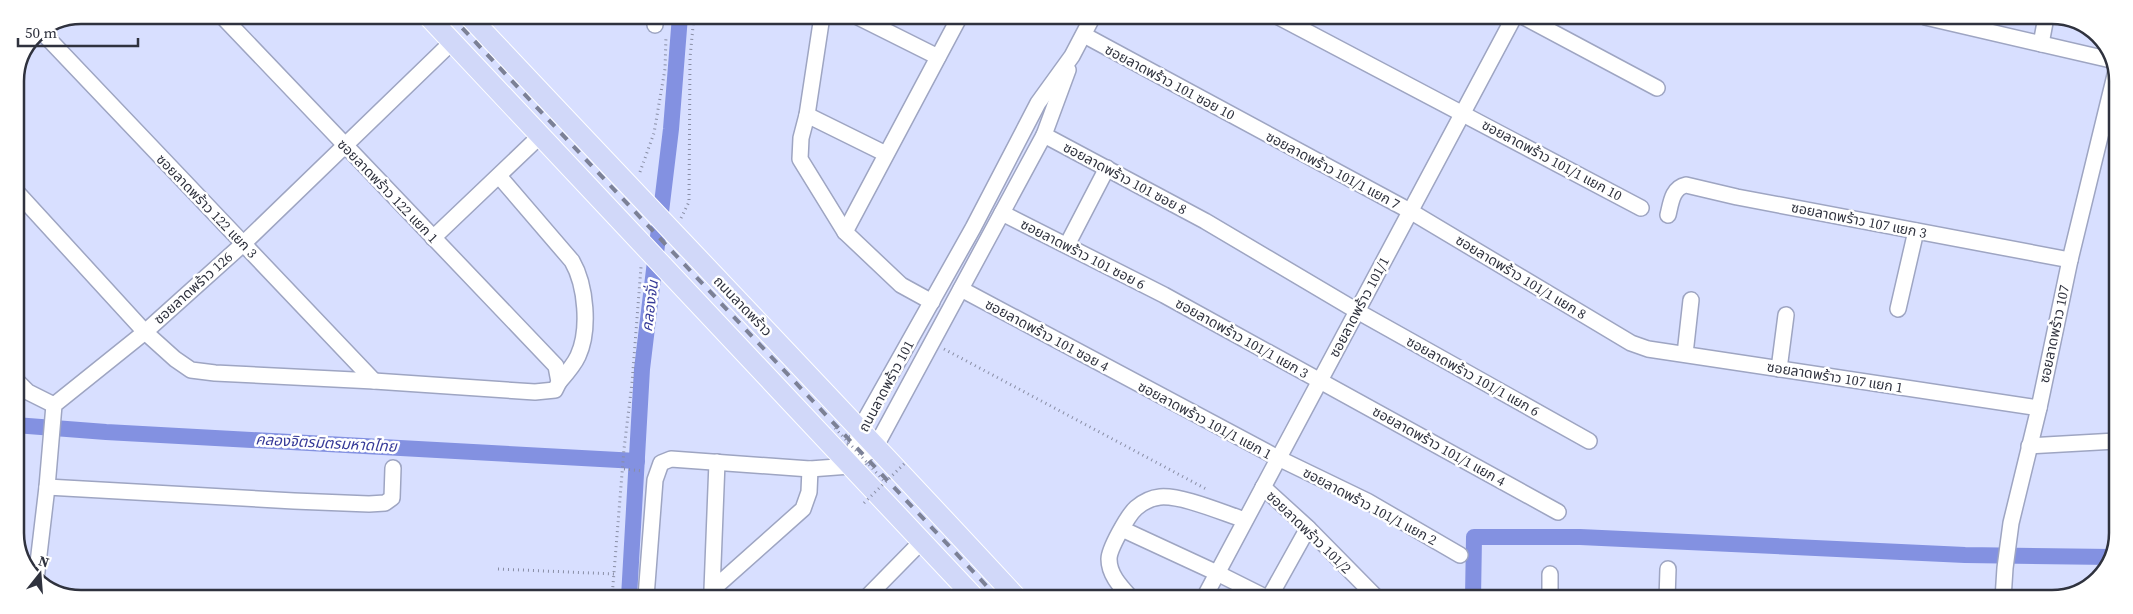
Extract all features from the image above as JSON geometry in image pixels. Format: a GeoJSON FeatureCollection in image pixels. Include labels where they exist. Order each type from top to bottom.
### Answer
{"type":"FeatureCollection","features":[{"type":"Feature","properties":{"kind":"main road"},"geometry":{"type":"LineString","coordinates":[[435,24],[968,590]]}},
{"type":"Feature","properties":{"kind":"main road","name":"ถนนลาดพร้าว"},"geometry":{"type":"LineString","coordinates":[[476,24],[673,234],[860,429],[1010,590]]}},
{"type":"Feature","properties":{"kind":"street","name":"ซอยลาดพร้าว 122 แยก 1"},"geometry":{"type":"LineString","coordinates":[[230,24],[556,366],[559,382]]}},
{"type":"Feature","properties":{"kind":"street"},"geometry":{"type":"LineString","coordinates":[[821,24],[808,115],[801,138],[800,158],[845,232],[901,285],[932,302]]}},
{"type":"Feature","properties":{"kind":"street"},"geometry":{"type":"LineString","coordinates":[[872,24],[938,57]]}},
{"type":"Feature","properties":{"kind":"street"},"geometry":{"type":"LineString","coordinates":[[845,232],[956,24]]}},
{"type":"Feature","properties":{"kind":"street","name":"ถนนลาดพร้าว 101"},"geometry":{"type":"LineString","coordinates":[[850,466],[860,429],[974,228],[1038,103],[1072,56],[1088,24]]}},
{"type":"Feature","properties":{"kind":"street","name":"ซอยลาดพร้าว 101/1 แยก 10"},"geometry":{"type":"LineString","coordinates":[[1291,24],[1641,208]]}},
{"type":"Feature","properties":{"kind":"street","name":"ซอยลาดพร้าว 101/1"},"geometry":{"type":"LineString","coordinates":[[1208,590],[1510,24]]}},
{"type":"Feature","properties":{"kind":"street"},"geometry":{"type":"LineString","coordinates":[[1537,24],[1657,88]]}},
{"type":"Feature","properties":{"kind":"street"},"geometry":{"type":"LineString","coordinates":[[1955,24],[2105,58]]}},
{"type":"Feature","properties":{"kind":"street"},"geometry":{"type":"LineString","coordinates":[[2041,44],[2045,24]]}},
{"type":"Feature","properties":{"kind":"street","name":"ซอยลาดพร้าว 101 ซอย 10"},"geometry":{"type":"LineString","coordinates":[[1084,35],[1257,128]]}},
{"type":"Feature","properties":{"kind":"street","name":"ซอยลาดพร้าว 122 แยก 3"},"geometry":{"type":"LineString","coordinates":[[45,36],[374,381]]}},
{"type":"Feature","properties":{"kind":"street","name":"ซอยลาดพร้าว 126"},"geometry":{"type":"LineString","coordinates":[[54,409],[146,332],[243,244],[452,42]]}},
{"type":"Feature","properties":{"kind":"street","name":"ถนนลาดพร้าว 101"},"geometry":{"type":"LineString","coordinates":[[850,466],[876,446],[933,343],[1044,135],[1072,56]]}},
{"type":"Feature","properties":{"kind":"street","name":"ซอยลาดพร้าว 107"},"geometry":{"type":"LineString","coordinates":[[2004,590],[2010,524],[2039,408],[2070,260],[2109,100]]}},
{"type":"Feature","properties":{"kind":"street"},"geometry":{"type":"LineString","coordinates":[[808,115],[886,154]]}},
{"type":"Feature","properties":{"kind":"street","name":"ซอยลาดพร้าว 101/1 แยก 7"},"geometry":{"type":"LineString","coordinates":[[1257,128],[1410,211]]}},
{"type":"Feature","properties":{"kind":"street","name":"ซอยลาดพร้าว 101 ซอย 8"},"geometry":{"type":"LineString","coordinates":[[1044,135],[1205,222],[1356,311]]}},
{"type":"Feature","properties":{"kind":"street"},"geometry":{"type":"LineString","coordinates":[[434,238],[540,136]]}},
{"type":"Feature","properties":{"kind":"street"},"geometry":{"type":"LineString","coordinates":[[1067,245],[1107,168]]}},
{"type":"Feature","properties":{"kind":"street"},"geometry":{"type":"LineString","coordinates":[[24,200],[146,332],[174,360],[191,370],[214,373],[535,392],[554,390],[578,355],[585,321],[583,290],[578,272],[572,260],[499,176]]}},
{"type":"Feature","properties":{"kind":"street","name":"ซอยลาดพร้าว 107 แยก 3"},"geometry":{"type":"LineString","coordinates":[[1668,215],[1674,191],[1679,186],[1686,185],[1737,197],[2070,260]]}},
{"type":"Feature","properties":{"kind":"street","name":"ซอยลาดพร้าว 101/1 แยก 8"},"geometry":{"type":"LineString","coordinates":[[1410,211],[1631,343]]}},
{"type":"Feature","properties":{"kind":"street","name":"ซอยลาดพร้าว 101 ซอย 6"},"geometry":{"type":"LineString","coordinates":[[1002,214],[1164,295]]}},
{"type":"Feature","properties":{"kind":"street"},"geometry":{"type":"LineString","coordinates":[[1898,309],[1916,231]]}},
{"type":"Feature","properties":{"kind":"street","name":"ซอยลาดพร้าว 101 ซอย 4"},"geometry":{"type":"LineString","coordinates":[[961,289],[1133,382]]}},
{"type":"Feature","properties":{"kind":"street","name":"ซอยลาดพร้าว 101/1 แยก 3"},"geometry":{"type":"LineString","coordinates":[[1164,295],[1320,380]]}},
{"type":"Feature","properties":{"kind":"street"},"geometry":{"type":"LineString","coordinates":[[1685,354],[1691,300]]}},
{"type":"Feature","properties":{"kind":"street","name":"ซอยลาดพร้าว 101/1 แยก 6"},"geometry":{"type":"LineString","coordinates":[[1356,311],[1589,441]]}},
{"type":"Feature","properties":{"kind":"street"},"geometry":{"type":"LineString","coordinates":[[1779,369],[1786,315]]}},
{"type":"Feature","properties":{"kind":"street","name":"ซอยลาดพร้าว 107 แยก 1"},"geometry":{"type":"LineString","coordinates":[[1631,343],[1648,349],[2039,408]]}},
{"type":"Feature","properties":{"kind":"street","name":"ซอยลาดพร้าว 101/1 แยก 4"},"geometry":{"type":"LineString","coordinates":[[1320,380],[1558,512]]}},
{"type":"Feature","properties":{"kind":"street","name":"ซอยลาดพร้าว 101/1 แยก 1"},"geometry":{"type":"LineString","coordinates":[[1133,382],[1278,458]]}},
{"type":"Feature","properties":{"kind":"street"},"geometry":{"type":"LineString","coordinates":[[24,388],[54,409],[48,487],[37,571]]}},
{"type":"Feature","properties":{"kind":"street"},"geometry":{"type":"LineString","coordinates":[[2029,446],[2109,441]]}},
{"type":"Feature","properties":{"kind":"street","name":"ซอยลาดพร้าว 101/1 แยก 2"},"geometry":{"type":"LineString","coordinates":[[1278,458],[1367,501],[1460,555]]}},
{"type":"Feature","properties":{"kind":"street"},"geometry":{"type":"LineString","coordinates":[[647,590],[655,480],[661,462],[672,459],[810,469],[850,466]]}},
{"type":"Feature","properties":{"kind":"street"},"geometry":{"type":"LineString","coordinates":[[711,590],[717,462]]}},
{"type":"Feature","properties":{"kind":"street"},"geometry":{"type":"LineString","coordinates":[[48,487],[369,504],[385,502],[392,498],[393,468]]}},
{"type":"Feature","properties":{"kind":"street"},"geometry":{"type":"LineString","coordinates":[[715,590],[804,509],[809,492],[810,469]]}},
{"type":"Feature","properties":{"kind":"street","name":"ซอยลาดพร้าว 101/2"},"geometry":{"type":"LineString","coordinates":[[1263,487],[1308,528],[1369,590]]}},
{"type":"Feature","properties":{"kind":"street"},"geometry":{"type":"LineString","coordinates":[[1124,590],[1118,584],[1112,571],[1109,558],[1111,548],[1134,509],[1146,500],[1172,497],[1245,520]]}},
{"type":"Feature","properties":{"kind":"street"},"geometry":{"type":"LineString","coordinates":[[1273,590],[1308,528]]}},
{"type":"Feature","properties":{"kind":"street"},"geometry":{"type":"LineString","coordinates":[[1122,529],[1252,590]]}},
{"type":"Feature","properties":{"kind":"street"},"geometry":{"type":"LineString","coordinates":[[874,590],[922,541]]}},
{"type":"Feature","properties":{"kind":"street"},"geometry":{"type":"LineString","coordinates":[[1667,590],[1668,569]]}},
{"type":"Feature","properties":{"kind":"street"},"geometry":{"type":"LineString","coordinates":[[1550,574],[1550,590]]}},
{"type":"Feature","properties":{"kind":"path"},"geometry":{"type":"LineString","coordinates":[[673,234],[689,202],[690,67],[693,24]]}},
{"type":"Feature","properties":{"kind":"path"},"geometry":{"type":"LineString","coordinates":[[633,191],[654,133],[665,70],[658,25]]}},
{"type":"Feature","properties":{"kind":"path"},"geometry":{"type":"LineString","coordinates":[[613,590],[643,247]]}},
{"type":"Feature","properties":{"kind":"path"},"geometry":{"type":"LineString","coordinates":[[933,343],[1214,493]]}},
{"type":"Feature","properties":{"kind":"path"},"geometry":{"type":"LineString","coordinates":[[835,428],[885,482]]}},
{"type":"Feature","properties":{"kind":"path"},"geometry":{"type":"LineString","coordinates":[[864,503],[904,463]]}},
{"type":"Feature","properties":{"kind":"path"},"geometry":{"type":"LineString","coordinates":[[624,468],[644,471]]}},
{"type":"Feature","properties":{"kind":"path"},"geometry":{"type":"LineString","coordinates":[[498,569],[615,574]]}},
{"type":"Feature","properties":{"kind":"waterway","name":"คลองจั่น"},"geometry":{"type":"LineString","coordinates":[[629,590],[642,369],[671,129],[679,24]]}},
{"type":"Feature","properties":{"kind":"waterway","name":"คลองจิตรมิตรมหาดไทย"},"geometry":{"type":"LineString","coordinates":[[24,426],[106,432],[637,461]]}},
{"type":"Feature","properties":{"kind":"waterway"},"geometry":{"type":"LineString","coordinates":[[1473,590],[1474,537],[1580,537],[1965,555],[2104,557]]}},
{"type":"Feature","properties":{"kind":"railway"},"geometry":{"type":"LineString","coordinates":[[458,24],[990,590]]}}]}
